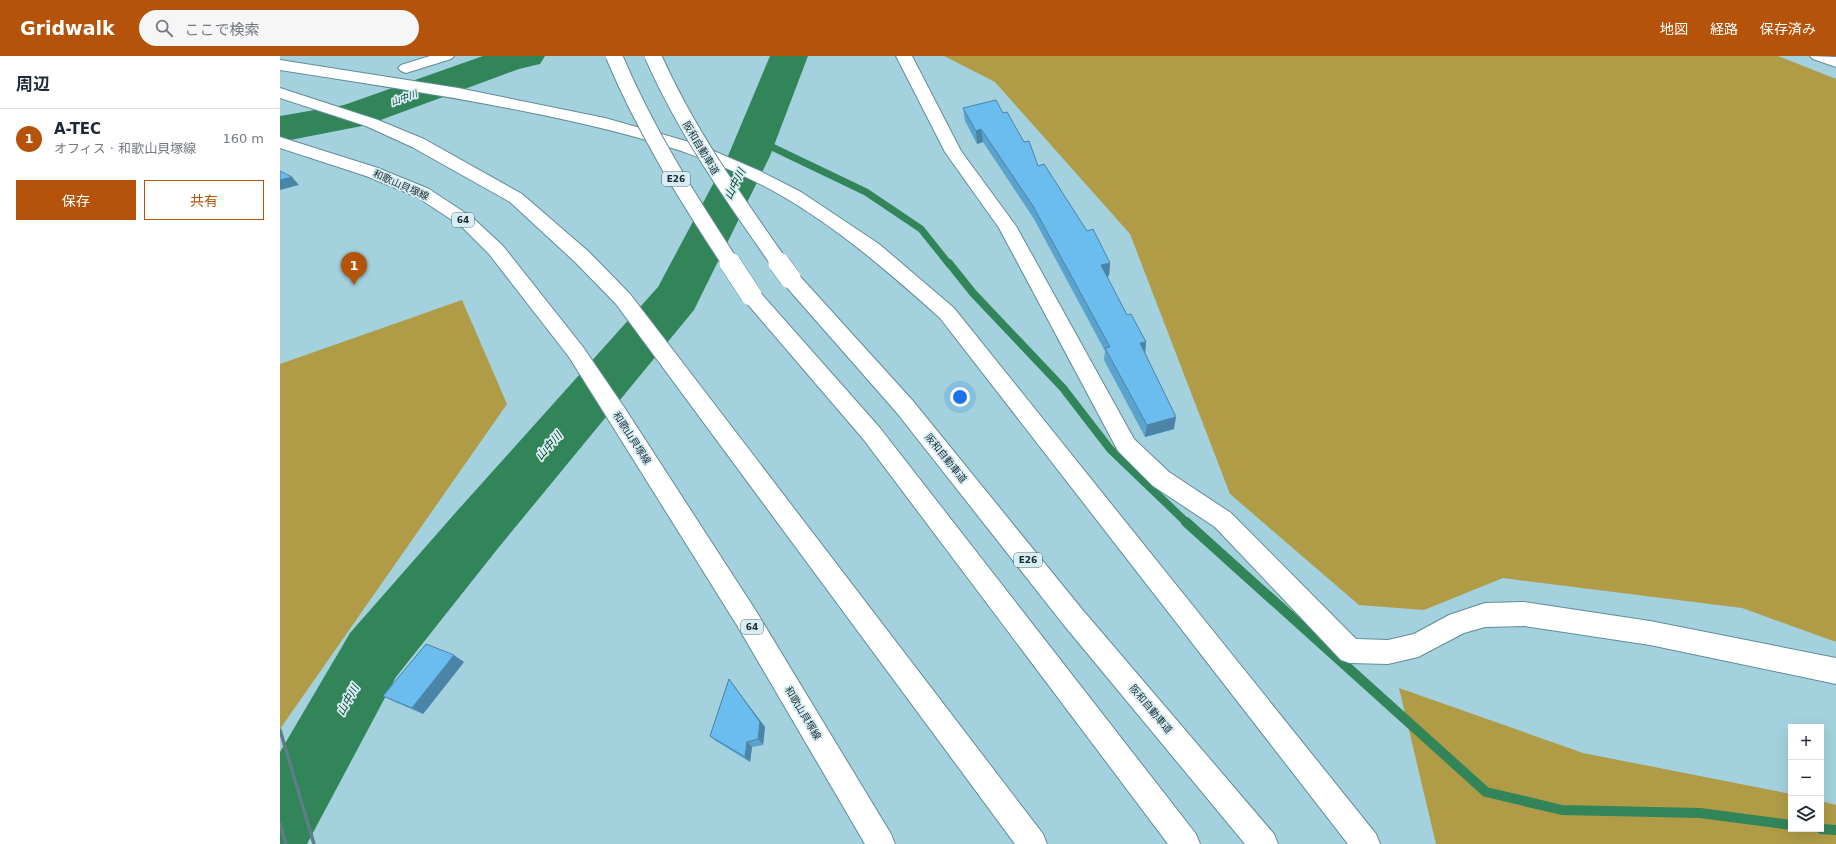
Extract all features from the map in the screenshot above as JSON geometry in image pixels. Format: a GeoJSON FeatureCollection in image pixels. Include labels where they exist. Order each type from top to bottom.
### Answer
{"type":"FeatureCollection","features":[{"type":"Feature","properties":{"kind":"main road"},"geometry":{"type":"LineString","coordinates":[[406,68],[446,56]]}},
{"type":"Feature","properties":{"kind":"main road","name":"E26"},"geometry":{"type":"LineString","coordinates":[[614,56],[627,91],[672,173],[751,295],[872,434],[1186,844]]}},
{"type":"Feature","properties":{"kind":"main road","name":"阪和自動車道"},"geometry":{"type":"LineString","coordinates":[[653,56],[664,84],[708,162],[790,278],[905,407],[1072,616],[1264,844]]}},
{"type":"Feature","properties":{"kind":"main road"},"geometry":{"type":"LineString","coordinates":[[904,56],[953,152],[1007,226],[1126,445],[1161,479],[1223,520],[1350,651],[1388,652],[1418,645],[1458,623],[1485,615],[1524,614],[1650,633],[1836,671]]}},
{"type":"Feature","properties":{"kind":"main road"},"geometry":{"type":"LineString","coordinates":[[1818,56],[1836,62]]}},
{"type":"Feature","properties":{"kind":"main road"},"geometry":{"type":"LineString","coordinates":[[280,65],[458,93],[605,122],[694,148],[754,175],[795,196],[872,248],[946,313],[1366,844]]}},
{"type":"Feature","properties":{"kind":"main road"},"geometry":{"type":"LineString","coordinates":[[280,93],[372,123],[418,143],[516,198],[582,257],[623,300],[666,355],[1034,844]]}},
{"type":"Feature","properties":{"kind":"main road","name":"和歌山貝塚線"},"geometry":{"type":"LineString","coordinates":[[280,142],[372,172],[423,193],[467,222],[496,250],[576,352],[616,413],[747,619],[881,844]]}},
{"type":"Feature","properties":{"kind":"shaded area"},"geometry":{"type":"Polygon","coordinates":[[[944,56],[1778,56],[1836,79],[1836,642],[1742,608],[1503,578],[1424,610],[1359,605],[1230,494],[1130,234],[995,82],[944,56]]]}},
{"type":"Feature","properties":{"kind":"shaded area"},"geometry":{"type":"Polygon","coordinates":[[[462,300],[507,404],[280,729],[280,364],[462,300]]]}},
{"type":"Feature","properties":{"kind":"shaded area"},"geometry":{"type":"Polygon","coordinates":[[[1399,688],[1583,753],[1788,793],[1788,832],[1824,832],[1824,802],[1836,805],[1836,844],[1436,844],[1399,688]]]}},
{"type":"Feature","properties":{"kind":"building"},"geometry":{"type":"Polygon","coordinates":[[[996,100],[1003,113],[1007,112],[1024,142],[1029,141],[1038,166],[1044,164],[1087,231],[1093,229],[1110,263],[1101,265],[1127,315],[1131,314],[1146,342],[1140,343],[1176,417],[1147,425],[1105,348],[1110,347],[1033,206],[981,129],[976,131],[963,108],[996,100]]]}},
{"type":"Feature","properties":{"kind":"building"},"geometry":{"type":"Polygon","coordinates":[[[280,171],[292,177],[280,180],[280,171]]]}},
{"type":"Feature","properties":{"kind":"building"},"geometry":{"type":"Polygon","coordinates":[[[426,644],[454,655],[412,708],[383,696],[426,644]]]}},
{"type":"Feature","properties":{"kind":"building"},"geometry":{"type":"Polygon","coordinates":[[[729,679],[760,722],[758,739],[747,742],[745,757],[710,736],[729,679]]]}},
{"type":"Feature","properties":{"kind":"waterway","name":"山中川"},"geometry":{"type":"LineString","coordinates":[[280,129],[353,116],[508,60],[526,56]]}},
{"type":"Feature","properties":{"kind":"waterway","name":"山中川"},"geometry":{"type":"LineString","coordinates":[[280,821],[373,655],[478,529],[677,298],[749,156],[788,62],[789,56]]}},
{"type":"Feature","properties":{"kind":"waterway"},"geometry":{"type":"LineString","coordinates":[[755,141],[772,147],[866,192],[921,229],[949,264]]}},
{"type":"Feature","properties":{"kind":"waterway"},"geometry":{"type":"LineString","coordinates":[[949,263],[973,293],[1063,388],[1110,449],[1187,523]]}},
{"type":"Feature","properties":{"kind":"waterway"},"geometry":{"type":"LineString","coordinates":[[1186,522],[1486,792],[1562,810],[1700,813],[1788,825]]}},
{"type":"Feature","properties":{"kind":"waterway"},"geometry":{"type":"LineString","coordinates":[[1824,829],[1836,830]]}},
{"type":"Feature","properties":{"kind":"railway"},"geometry":{"type":"LineString","coordinates":[[280,730],[314,844]]}},
{"type":"Feature","properties":{"kind":"railway"},"geometry":{"type":"LineString","coordinates":[[280,824],[286,844]]}},
{"type":"Feature","properties":{"kind":"place","name":"A-TEC"},"geometry":{"type":"Point","coordinates":[354,285]}}]}
